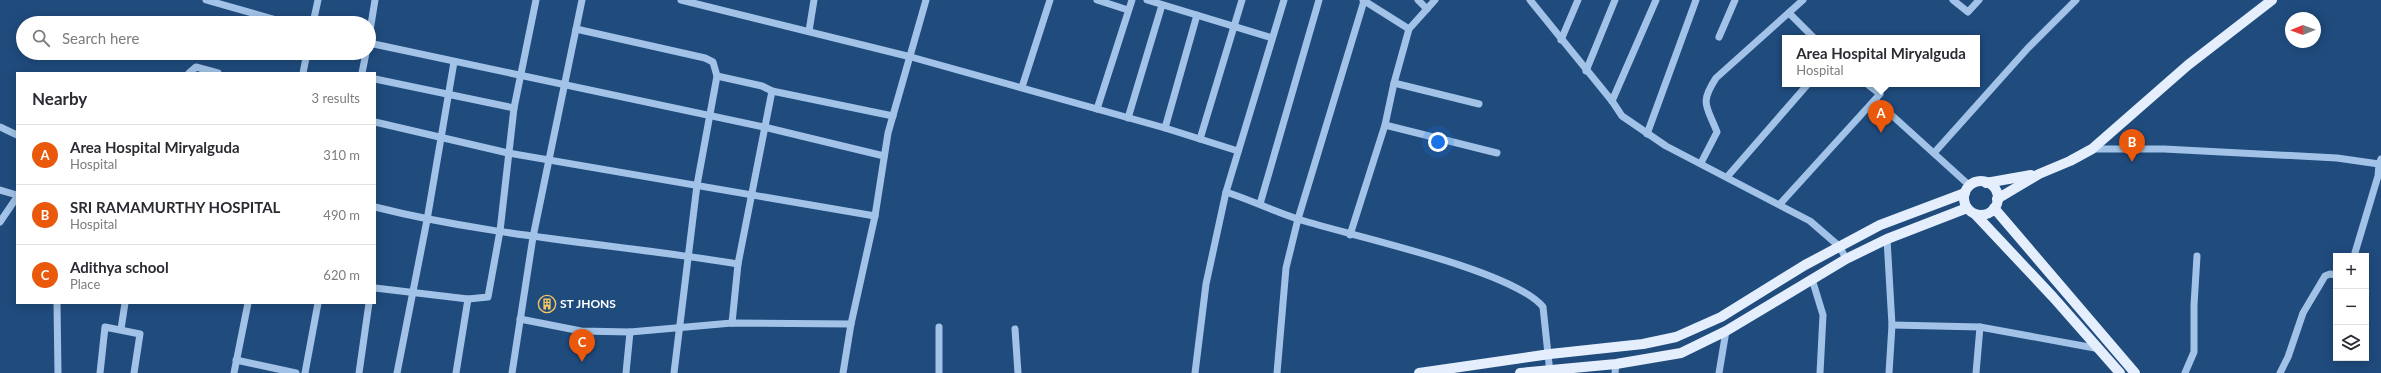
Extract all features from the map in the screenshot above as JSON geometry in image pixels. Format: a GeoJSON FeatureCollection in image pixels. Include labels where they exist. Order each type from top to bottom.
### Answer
{"type":"FeatureCollection","features":[{"type":"Feature","properties":{"kind":"main road"},"geometry":{"type":"LineString","coordinates":[[1419,373],[1550,354],[1630,346],[1676,337],[1721,316],[1880,225],[1967,190],[1977,182],[1986,183],[2039,174],[2070,162],[2092,149],[2188,65],[2272,0]]}},
{"type":"Feature","properties":{"kind":"main road"},"geometry":{"type":"LineString","coordinates":[[1520,373],[1616,368],[1681,353],[1726,331],[1846,259],[1887,239],[1971,211],[1986,214],[1996,204],[2039,174]]}},
{"type":"Feature","properties":{"kind":"main road"},"geometry":{"type":"LineString","coordinates":[[1986,183],[1994,189],[1996,204],[2136,373]]}},
{"type":"Feature","properties":{"kind":"main road"},"geometry":{"type":"LineString","coordinates":[[1967,190],[1971,211],[2100,349],[2120,373]]}},
{"type":"Feature","properties":{"kind":"street"},"geometry":{"type":"LineString","coordinates":[[206,0],[262,16]]}},
{"type":"Feature","properties":{"kind":"street"},"geometry":{"type":"LineString","coordinates":[[315,16],[318,0]]}},
{"type":"Feature","properties":{"kind":"street"},"geometry":{"type":"LineString","coordinates":[[372,16],[375,0]]}},
{"type":"Feature","properties":{"kind":"street"},"geometry":{"type":"LineString","coordinates":[[376,288],[414,291],[468,299],[488,297],[500,231],[514,108],[522,76],[536,0]]}},
{"type":"Feature","properties":{"kind":"street"},"geometry":{"type":"LineString","coordinates":[[512,373],[533,237],[582,0]]}},
{"type":"Feature","properties":{"kind":"street"},"geometry":{"type":"LineString","coordinates":[[681,0],[911,57],[1022,87],[1165,128],[1238,151]]}},
{"type":"Feature","properties":{"kind":"street"},"geometry":{"type":"LineString","coordinates":[[809,31],[814,0]]}},
{"type":"Feature","properties":{"kind":"street"},"geometry":{"type":"LineString","coordinates":[[843,373],[851,324],[875,216],[884,156],[893,116],[926,0]]}},
{"type":"Feature","properties":{"kind":"street"},"geometry":{"type":"LineString","coordinates":[[1022,87],[1050,0]]}},
{"type":"Feature","properties":{"kind":"street"},"geometry":{"type":"LineString","coordinates":[[1097,0],[1128,10]]}},
{"type":"Feature","properties":{"kind":"street"},"geometry":{"type":"LineString","coordinates":[[1097,109],[1132,0]]}},
{"type":"Feature","properties":{"kind":"street"},"geometry":{"type":"LineString","coordinates":[[1147,0],[1272,38]]}},
{"type":"Feature","properties":{"kind":"street"},"geometry":{"type":"LineString","coordinates":[[1200,139],[1242,0]]}},
{"type":"Feature","properties":{"kind":"street"},"geometry":{"type":"LineString","coordinates":[[1195,373],[1206,284],[1226,192],[1284,0]]}},
{"type":"Feature","properties":{"kind":"street"},"geometry":{"type":"LineString","coordinates":[[1260,204],[1319,0]]}},
{"type":"Feature","properties":{"kind":"street"},"geometry":{"type":"LineString","coordinates":[[1277,373],[1286,268],[1298,219],[1364,0],[1409,29]]}},
{"type":"Feature","properties":{"kind":"street"},"geometry":{"type":"LineString","coordinates":[[1418,0],[1427,9]]}},
{"type":"Feature","properties":{"kind":"street"},"geometry":{"type":"LineString","coordinates":[[1350,235],[1386,126],[1394,83],[1409,29],[1434,0]]}},
{"type":"Feature","properties":{"kind":"street"},"geometry":{"type":"LineString","coordinates":[[1561,40],[1578,0]]}},
{"type":"Feature","properties":{"kind":"street"},"geometry":{"type":"LineString","coordinates":[[1586,71],[1615,0]]}},
{"type":"Feature","properties":{"kind":"street"},"geometry":{"type":"LineString","coordinates":[[1612,101],[1656,0]]}},
{"type":"Feature","properties":{"kind":"street"},"geometry":{"type":"LineString","coordinates":[[1647,134],[1696,0]]}},
{"type":"Feature","properties":{"kind":"street"},"geometry":{"type":"LineString","coordinates":[[1719,37],[1735,0]]}},
{"type":"Feature","properties":{"kind":"street"},"geometry":{"type":"LineString","coordinates":[[1701,163],[1717,132],[1705,103],[1705,94],[1716,78],[1782,16],[1790,13],[1802,0]]}},
{"type":"Feature","properties":{"kind":"street"},"geometry":{"type":"LineString","coordinates":[[1953,0],[1968,12],[1978,0]]}},
{"type":"Feature","properties":{"kind":"street"},"geometry":{"type":"LineString","coordinates":[[1934,153],[2028,48],[2076,0]]}},
{"type":"Feature","properties":{"kind":"street"},"geometry":{"type":"LineString","coordinates":[[1532,1],[1561,40],[1612,101],[1622,116],[1666,146],[1780,204],[1810,221],[1840,247],[1846,259]]}},
{"type":"Feature","properties":{"kind":"street"},"geometry":{"type":"LineString","coordinates":[[1128,118],[1162,5]]}},
{"type":"Feature","properties":{"kind":"street"},"geometry":{"type":"LineString","coordinates":[[1790,13],[1811,35]]}},
{"type":"Feature","properties":{"kind":"street"},"geometry":{"type":"LineString","coordinates":[[1165,128],[1197,15]]}},
{"type":"Feature","properties":{"kind":"street"},"geometry":{"type":"LineString","coordinates":[[576,29],[705,58],[713,62],[717,76],[697,185],[674,373]]}},
{"type":"Feature","properties":{"kind":"street"},"geometry":{"type":"LineString","coordinates":[[376,45],[565,86],[764,127],[884,156]]}},
{"type":"Feature","properties":{"kind":"street"},"geometry":{"type":"LineString","coordinates":[[303,72],[306,60]]}},
{"type":"Feature","properties":{"kind":"street"},"geometry":{"type":"LineString","coordinates":[[362,72],[365,60]]}},
{"type":"Feature","properties":{"kind":"street"},"geometry":{"type":"LineString","coordinates":[[397,373],[414,291],[454,62]]}},
{"type":"Feature","properties":{"kind":"street"},"geometry":{"type":"LineString","coordinates":[[190,72],[196,67],[214,72]]}},
{"type":"Feature","properties":{"kind":"street"},"geometry":{"type":"LineString","coordinates":[[717,76],[762,86],[772,91],[893,116]]}},
{"type":"Feature","properties":{"kind":"street"},"geometry":{"type":"LineString","coordinates":[[376,80],[514,108]]}},
{"type":"Feature","properties":{"kind":"street"},"geometry":{"type":"LineString","coordinates":[[1394,83],[1479,104]]}},
{"type":"Feature","properties":{"kind":"street"},"geometry":{"type":"LineString","coordinates":[[1727,177],[1805,87]]}},
{"type":"Feature","properties":{"kind":"street"},"geometry":{"type":"LineString","coordinates":[[1780,204],[1880,94],[1871,87]]}},
{"type":"Feature","properties":{"kind":"street"},"geometry":{"type":"LineString","coordinates":[[732,323],[738,264],[753,194],[764,127],[772,91]]}},
{"type":"Feature","properties":{"kind":"street"},"geometry":{"type":"LineString","coordinates":[[1875,100],[1934,153],[1967,190]]}},
{"type":"Feature","properties":{"kind":"street"},"geometry":{"type":"LineString","coordinates":[[376,122],[508,153],[875,216]]}},
{"type":"Feature","properties":{"kind":"street"},"geometry":{"type":"LineString","coordinates":[[1386,126],[1498,153]]}},
{"type":"Feature","properties":{"kind":"street"},"geometry":{"type":"LineString","coordinates":[[0,127],[16,135]]}},
{"type":"Feature","properties":{"kind":"street"},"geometry":{"type":"LineString","coordinates":[[2092,149],[2164,149],[2337,158],[2380,163],[2378,176],[2355,253]]}},
{"type":"Feature","properties":{"kind":"street"},"geometry":{"type":"LineString","coordinates":[[0,190],[16,196]]}},
{"type":"Feature","properties":{"kind":"street"},"geometry":{"type":"LineString","coordinates":[[1226,192],[1298,219],[1480,273],[1518,288],[1537,299],[1545,315],[1551,371]]}},
{"type":"Feature","properties":{"kind":"street"},"geometry":{"type":"LineString","coordinates":[[0,222],[16,198]]}},
{"type":"Feature","properties":{"kind":"street"},"geometry":{"type":"LineString","coordinates":[[376,207],[427,220],[533,237],[689,256],[738,264]]}},
{"type":"Feature","properties":{"kind":"street"},"geometry":{"type":"LineString","coordinates":[[1887,239],[1892,325],[1889,373]]}},
{"type":"Feature","properties":{"kind":"street"},"geometry":{"type":"LineString","coordinates":[[2185,373],[2194,352],[2197,256]]}},
{"type":"Feature","properties":{"kind":"street"},"geometry":{"type":"LineString","coordinates":[[2280,373],[2288,357],[2303,313],[2324,276],[2333,274]]}},
{"type":"Feature","properties":{"kind":"street"},"geometry":{"type":"LineString","coordinates":[[1812,279],[1823,315],[1820,373]]}},
{"type":"Feature","properties":{"kind":"street"},"geometry":{"type":"LineString","coordinates":[[456,373],[468,299]]}},
{"type":"Feature","properties":{"kind":"street"},"geometry":{"type":"LineString","coordinates":[[57,304],[58,373]]}},
{"type":"Feature","properties":{"kind":"street"},"geometry":{"type":"LineString","coordinates":[[121,329],[125,304]]}},
{"type":"Feature","properties":{"kind":"street"},"geometry":{"type":"LineString","coordinates":[[234,373],[248,304]]}},
{"type":"Feature","properties":{"kind":"street"},"geometry":{"type":"LineString","coordinates":[[305,373],[318,304]]}},
{"type":"Feature","properties":{"kind":"street"},"geometry":{"type":"LineString","coordinates":[[359,373],[369,304]]}},
{"type":"Feature","properties":{"kind":"street"},"geometry":{"type":"LineString","coordinates":[[520,319],[581,331],[630,332],[732,323],[851,324]]}},
{"type":"Feature","properties":{"kind":"street"},"geometry":{"type":"LineString","coordinates":[[1892,325],[1980,327],[2100,349]]}},
{"type":"Feature","properties":{"kind":"street"},"geometry":{"type":"LineString","coordinates":[[100,373],[105,327],[140,334],[134,373]]}},
{"type":"Feature","properties":{"kind":"street"},"geometry":{"type":"LineString","coordinates":[[939,327],[939,373]]}},
{"type":"Feature","properties":{"kind":"street"},"geometry":{"type":"LineString","coordinates":[[1976,373],[1980,327]]}},
{"type":"Feature","properties":{"kind":"street"},"geometry":{"type":"LineString","coordinates":[[1015,329],[1018,373]]}},
{"type":"Feature","properties":{"kind":"street"},"geometry":{"type":"LineString","coordinates":[[1719,373],[1726,331]]}},
{"type":"Feature","properties":{"kind":"street"},"geometry":{"type":"LineString","coordinates":[[626,373],[630,332]]}},
{"type":"Feature","properties":{"kind":"street"},"geometry":{"type":"LineString","coordinates":[[236,360],[296,373]]}},
{"type":"Feature","properties":{"kind":"place","name":"Area Hospital Miryalguda"},"geometry":{"type":"Point","coordinates":[1881,133]}},
{"type":"Feature","properties":{"kind":"place","name":"SRI RAMAMURTHY HOSPITAL"},"geometry":{"type":"Point","coordinates":[2132,162]}},
{"type":"Feature","properties":{"kind":"place","name":"ST JHONS"},"geometry":{"type":"Point","coordinates":[547,304]}},
{"type":"Feature","properties":{"kind":"place","name":"Adithya school"},"geometry":{"type":"Point","coordinates":[582,362]}}]}
